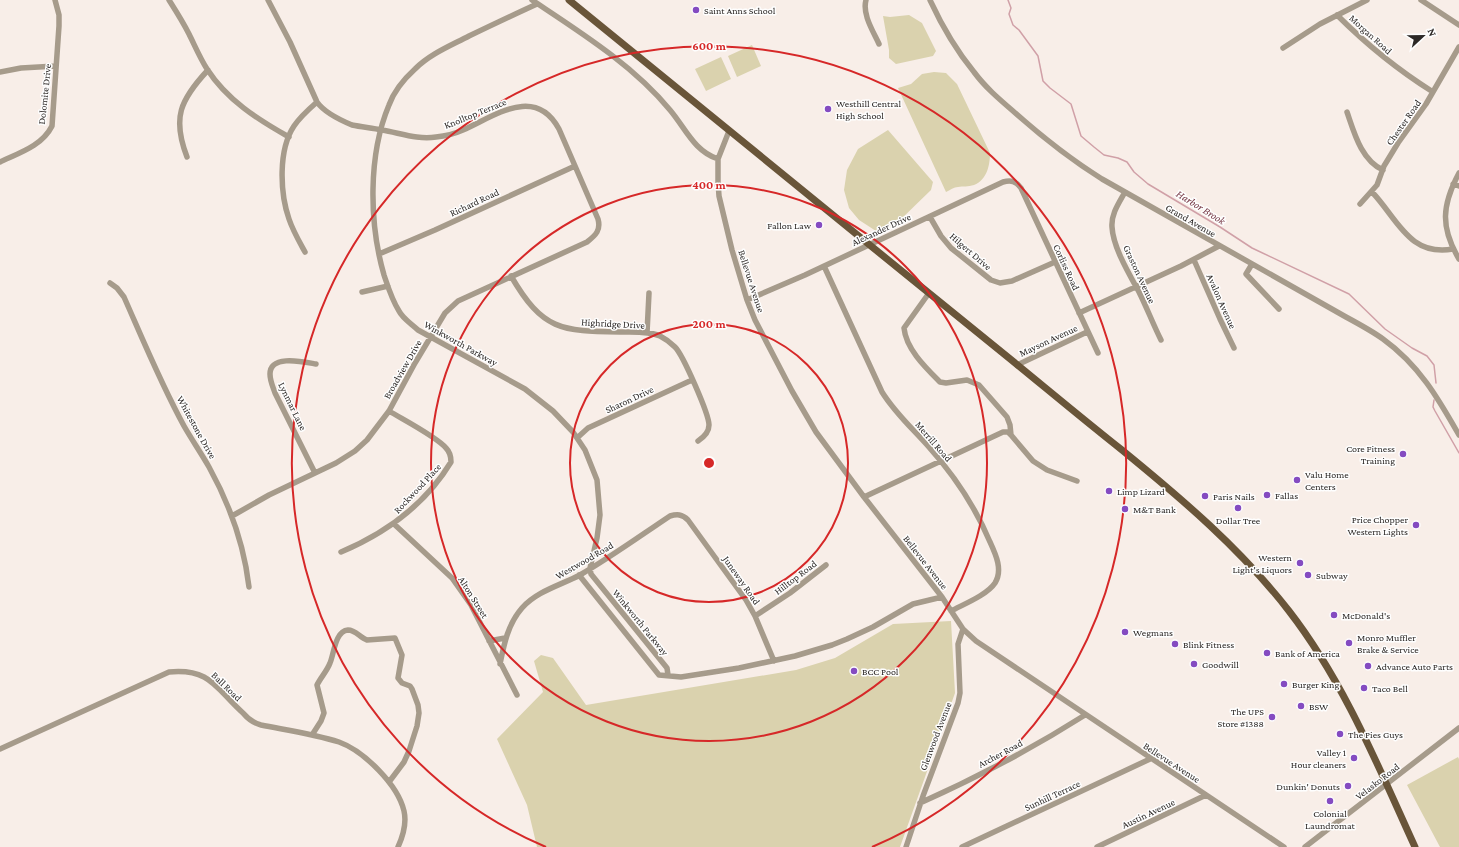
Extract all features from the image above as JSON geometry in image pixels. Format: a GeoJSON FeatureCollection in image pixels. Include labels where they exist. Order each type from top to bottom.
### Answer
{"type":"FeatureCollection","features":[{"type":"Feature","properties":{"kind":"main road"},"geometry":{"type":"LineString","coordinates":[[568,0],[1067,404],[1206,521],[1263,579],[1318,651],[1366,742],[1415,847]]}},
{"type":"Feature","properties":{"kind":"street","name":"Dolomite Drive"},"geometry":{"type":"LineString","coordinates":[[0,162],[36,144],[45,137],[52,126],[59,16],[55,0]]}},
{"type":"Feature","properties":{"kind":"street"},"geometry":{"type":"LineString","coordinates":[[169,0],[190,35],[208,70],[241,106],[264,123],[289,137]]}},
{"type":"Feature","properties":{"kind":"street","name":"Knolltop Terrace"},"geometry":{"type":"LineString","coordinates":[[268,0],[290,42],[317,102],[324,109],[343,121],[419,138],[453,134],[513,107],[525,106],[545,112],[554,121],[598,219]]}},
{"type":"Feature","properties":{"kind":"street"},"geometry":{"type":"LineString","coordinates":[[532,0],[606,52],[634,74],[663,102],[697,146],[705,154],[718,159]]}},
{"type":"Feature","properties":{"kind":"street"},"geometry":{"type":"LineString","coordinates":[[866,0],[865,6],[867,16],[879,44]]}},
{"type":"Feature","properties":{"kind":"street","name":"Grand Avenue"},"geometry":{"type":"LineString","coordinates":[[930,0],[941,23],[960,54],[974,73],[992,92],[1062,153],[1124,192],[1383,339],[1396,350],[1432,388],[1459,435]]}},
{"type":"Feature","properties":{"kind":"street"},"geometry":{"type":"LineString","coordinates":[[1284,48],[1311,30],[1367,0]]}},
{"type":"Feature","properties":{"kind":"street"},"geometry":{"type":"LineString","coordinates":[[1421,0],[1459,25]]}},
{"type":"Feature","properties":{"kind":"street","name":"Winkworth Parkway"},"geometry":{"type":"LineString","coordinates":[[538,4],[426,59],[414,69],[396,90],[389,105],[381,130],[376,153],[373,205],[374,224],[379,254],[392,300],[399,312],[418,330],[525,389],[553,411],[573,432],[585,450],[593,468],[597,480],[600,503],[597,538],[590,568],[591,574],[667,668],[668,675]]}},
{"type":"Feature","properties":{"kind":"street","name":"Morgan Road"},"geometry":{"type":"LineString","coordinates":[[1337,15],[1354,32],[1387,60],[1433,92]]}},
{"type":"Feature","properties":{"kind":"street","name":"Chester Road"},"geometry":{"type":"LineString","coordinates":[[1360,204],[1377,185],[1383,170],[1398,143],[1426,104],[1459,47]]}},
{"type":"Feature","properties":{"kind":"street"},"geometry":{"type":"LineString","coordinates":[[0,72],[21,68],[56,66]]}},
{"type":"Feature","properties":{"kind":"street"},"geometry":{"type":"LineString","coordinates":[[186,157],[179,135],[180,111],[189,92],[208,70]]}},
{"type":"Feature","properties":{"kind":"street"},"geometry":{"type":"LineString","coordinates":[[305,252],[289,219],[283,192],[284,157],[289,137],[299,119],[317,102]]}},
{"type":"Feature","properties":{"kind":"street"},"geometry":{"type":"LineString","coordinates":[[1347,112],[1358,142],[1364,152],[1378,168],[1383,170]]}},
{"type":"Feature","properties":{"kind":"street","name":"Bellevue Avenue"},"geometry":{"type":"LineString","coordinates":[[729,131],[718,159],[719,196],[732,250],[747,300],[768,346],[816,432],[952,611],[963,629],[976,641],[1284,847]]}},
{"type":"Feature","properties":{"kind":"street","name":"Richard Road"},"geometry":{"type":"LineString","coordinates":[[379,254],[575,166]]}},
{"type":"Feature","properties":{"kind":"street"},"geometry":{"type":"LineString","coordinates":[[1459,173],[1456,185],[1448,198],[1445,215],[1447,232],[1459,259]]}},
{"type":"Feature","properties":{"kind":"street","name":"Alexander Drive"},"geometry":{"type":"LineString","coordinates":[[747,300],[824,266],[1003,182],[1014,181],[1021,188]]}},
{"type":"Feature","properties":{"kind":"street","name":"Corliss Road"},"geometry":{"type":"LineString","coordinates":[[1021,188],[1098,353]]}},
{"type":"Feature","properties":{"kind":"street","name":"Graston Avenue"},"geometry":{"type":"LineString","coordinates":[[1124,192],[1114,212],[1112,226],[1114,239],[1127,272],[1160,340]]}},
{"type":"Feature","properties":{"kind":"street"},"geometry":{"type":"LineString","coordinates":[[1372,192],[1409,237],[1419,245],[1439,250],[1453,248]]}},
{"type":"Feature","properties":{"kind":"street","name":"Hilgert Drive"},"geometry":{"type":"LineString","coordinates":[[930,217],[950,248],[991,280],[1000,283],[1012,281],[1055,262]]}},
{"type":"Feature","properties":{"kind":"street","name":"Broadview Drive"},"geometry":{"type":"LineString","coordinates":[[232,516],[268,495],[336,463],[355,451],[367,440],[388,411],[445,313],[458,302],[511,276],[587,242],[597,234],[599,229],[598,219]]}},
{"type":"Feature","properties":{"kind":"street","name":"Mayson Avenue"},"geometry":{"type":"LineString","coordinates":[[1079,313],[1136,288],[1194,260],[1219,246]]}},
{"type":"Feature","properties":{"kind":"street","name":"Avalon Avenue"},"geometry":{"type":"LineString","coordinates":[[1194,260],[1234,348]]}},
{"type":"Feature","properties":{"kind":"street"},"geometry":{"type":"LineString","coordinates":[[1252,264],[1246,274],[1279,309]]}},
{"type":"Feature","properties":{"kind":"street","name":"Merrill Road"},"geometry":{"type":"LineString","coordinates":[[824,266],[882,392],[891,406],[960,485],[976,512],[998,564],[997,578],[992,587],[986,592],[952,611]]}},
{"type":"Feature","properties":{"kind":"street","name":"Highridge Drive"},"geometry":{"type":"LineString","coordinates":[[511,276],[532,308],[554,324],[576,330],[647,333],[660,336],[675,347],[706,411],[710,426],[708,432],[698,441]]}},
{"type":"Feature","properties":{"kind":"street","name":"Whitestone Drive"},"geometry":{"type":"LineString","coordinates":[[110,283],[117,288],[124,297],[161,380],[185,426],[210,468],[232,516],[247,566],[249,587]]}},
{"type":"Feature","properties":{"kind":"street"},"geometry":{"type":"LineString","coordinates":[[362,292],[388,286]]}},
{"type":"Feature","properties":{"kind":"street"},"geometry":{"type":"LineString","coordinates":[[647,333],[649,293]]}},
{"type":"Feature","properties":{"kind":"street"},"geometry":{"type":"LineString","coordinates":[[929,293],[904,328],[908,342],[914,352],[940,382],[946,383],[967,380],[979,385],[1007,417],[1011,435]]}},
{"type":"Feature","properties":{"kind":"street","name":"Mayson Avenue"},"geometry":{"type":"LineString","coordinates":[[1017,365],[1087,332]]}},
{"type":"Feature","properties":{"kind":"street","name":"Lynmar Lane"},"geometry":{"type":"LineString","coordinates":[[315,473],[275,393],[270,372],[272,367],[281,361],[316,364]]}},
{"type":"Feature","properties":{"kind":"street","name":"Sharon Drive"},"geometry":{"type":"LineString","coordinates":[[577,438],[588,428],[692,380]]}},
{"type":"Feature","properties":{"kind":"street","name":"Rockwood Place"},"geometry":{"type":"LineString","coordinates":[[340,552],[359,544],[394,524],[412,509],[448,468],[451,462],[448,451],[443,444],[388,411]]}},
{"type":"Feature","properties":{"kind":"street"},"geometry":{"type":"LineString","coordinates":[[864,497],[1003,432],[1008,432],[1037,464],[1077,481]]}},
{"type":"Feature","properties":{"kind":"street","name":"Westwood Road"},"geometry":{"type":"LineString","coordinates":[[500,664],[505,638],[522,608],[529,601],[541,593],[579,575],[670,516],[676,514],[685,517]]}},
{"type":"Feature","properties":{"kind":"street","name":"Juneway Road"},"geometry":{"type":"LineString","coordinates":[[685,517],[746,600],[755,616],[774,661]]}},
{"type":"Feature","properties":{"kind":"street","name":"Alton Street"},"geometry":{"type":"LineString","coordinates":[[394,524],[452,578],[471,605],[517,695]]}},
{"type":"Feature","properties":{"kind":"street","name":"Hilltop Road"},"geometry":{"type":"LineString","coordinates":[[755,616],[826,565]]}},
{"type":"Feature","properties":{"kind":"street","name":"Winkworth Parkway"},"geometry":{"type":"LineString","coordinates":[[579,575],[659,675],[681,677],[774,661],[832,645],[872,627],[913,604],[942,598]]}},
{"type":"Feature","properties":{"kind":"street","name":"Glenwood Avenue"},"geometry":{"type":"LineString","coordinates":[[906,847],[920,803],[958,703],[960,693],[958,644],[963,629]]}},
{"type":"Feature","properties":{"kind":"street"},"geometry":{"type":"LineString","coordinates":[[312,736],[321,721],[324,712],[317,685],[330,664],[338,637],[342,632],[347,630],[353,631],[363,639],[367,640],[395,638],[402,655],[398,678],[402,683],[412,688],[418,705],[418,716],[409,751],[404,762],[389,782]]}},
{"type":"Feature","properties":{"kind":"street"},"geometry":{"type":"LineString","coordinates":[[489,641],[497,641],[505,638]]}},
{"type":"Feature","properties":{"kind":"street","name":"Ball Road"},"geometry":{"type":"LineString","coordinates":[[0,749],[169,672],[193,672],[204,676],[212,682],[237,709],[252,722],[340,742],[359,753],[389,782],[404,811],[403,836],[398,847]]}},
{"type":"Feature","properties":{"kind":"street","name":"Archer Road"},"geometry":{"type":"LineString","coordinates":[[920,803],[949,790],[1046,739],[1085,715]]}},
{"type":"Feature","properties":{"kind":"street","name":"Velasko Road"},"geometry":{"type":"LineString","coordinates":[[1305,847],[1459,728]]}},
{"type":"Feature","properties":{"kind":"street","name":"Sunhill Terrace"},"geometry":{"type":"LineString","coordinates":[[962,847],[1150,758]]}},
{"type":"Feature","properties":{"kind":"street","name":"Austin Avenue"},"geometry":{"type":"LineString","coordinates":[[1097,847],[1206,795]]}},
{"type":"Feature","properties":{"kind":"shaded area"},"geometry":{"type":"Polygon","coordinates":[[[909,15],[922,23],[936,51],[933,56],[896,64],[889,58],[883,16],[890,17],[909,15]]]}},
{"type":"Feature","properties":{"kind":"shaded area"},"geometry":{"type":"Polygon","coordinates":[[[752,45],[761,66],[737,77],[728,56],[752,45]]]}},
{"type":"Feature","properties":{"kind":"shaded area"},"geometry":{"type":"Polygon","coordinates":[[[721,57],[731,79],[706,91],[695,69],[721,57]]]}},
{"type":"Feature","properties":{"kind":"shaded area"},"geometry":{"type":"Polygon","coordinates":[[[934,72],[946,73],[957,84],[990,153],[987,172],[982,180],[974,185],[955,188],[946,192],[898,88],[911,84],[922,74],[934,72]]]}},
{"type":"Feature","properties":{"kind":"shaded area"},"geometry":{"type":"Polygon","coordinates":[[[888,130],[933,182],[931,190],[896,224],[876,231],[859,220],[849,208],[844,190],[847,170],[858,149],[888,130]]]}},
{"type":"Feature","properties":{"kind":"shaded area"},"geometry":{"type":"Polygon","coordinates":[[[951,621],[955,693],[900,847],[537,847],[527,805],[497,739],[543,692],[534,661],[541,655],[553,658],[586,705],[796,670],[835,658],[893,624],[951,621]]]}},
{"type":"Feature","properties":{"kind":"shaded area"},"geometry":{"type":"Polygon","coordinates":[[[1458,757],[1459,847],[1440,847],[1407,785],[1458,757]]]}},
{"type":"Feature","properties":{"kind":"waterway","name":"Harbor Brook"},"geometry":{"type":"LineString","coordinates":[[1008,0],[1011,8],[1009,14],[1013,25],[1019,30],[1038,56],[1043,81],[1071,104],[1081,136],[1104,155],[1118,158],[1127,162],[1134,172],[1148,184],[1252,248],[1349,294],[1385,329],[1412,348],[1427,356],[1434,365],[1436,383]]}},
{"type":"Feature","properties":{"kind":"waterway","name":"Harbor Brook"},"geometry":{"type":"LineString","coordinates":[[1434,400],[1433,407],[1459,453]]}},
{"type":"Feature","properties":{"kind":"place","name":"Saint Anns School"},"geometry":{"type":"Point","coordinates":[696,10]}},
{"type":"Feature","properties":{"kind":"place","name":"Westhill Central High School"},"geometry":{"type":"Point","coordinates":[828,109]}},
{"type":"Feature","properties":{"kind":"place","name":"Fallon Law"},"geometry":{"type":"Point","coordinates":[819,225]}},
{"type":"Feature","properties":{"kind":"place","name":"Core Fitness Training"},"geometry":{"type":"Point","coordinates":[1403,454]}},
{"type":"Feature","properties":{"kind":"place","name":"Valu Home Centers"},"geometry":{"type":"Point","coordinates":[1297,480]}},
{"type":"Feature","properties":{"kind":"place","name":"Limp Lizard"},"geometry":{"type":"Point","coordinates":[1109,491]}},
{"type":"Feature","properties":{"kind":"place","name":"Fallas"},"geometry":{"type":"Point","coordinates":[1267,495]}},
{"type":"Feature","properties":{"kind":"place","name":"Paris Nails"},"geometry":{"type":"Point","coordinates":[1205,496]}},
{"type":"Feature","properties":{"kind":"place","name":"Dollar Tree"},"geometry":{"type":"Point","coordinates":[1238,508]}},
{"type":"Feature","properties":{"kind":"place","name":"M&T Bank"},"geometry":{"type":"Point","coordinates":[1125,509]}},
{"type":"Feature","properties":{"kind":"place","name":"Price Chopper Western Lights"},"geometry":{"type":"Point","coordinates":[1416,525]}},
{"type":"Feature","properties":{"kind":"place","name":"Western Light's Liquors"},"geometry":{"type":"Point","coordinates":[1300,563]}},
{"type":"Feature","properties":{"kind":"place","name":"Subway"},"geometry":{"type":"Point","coordinates":[1308,575]}},
{"type":"Feature","properties":{"kind":"place","name":"McDonald's"},"geometry":{"type":"Point","coordinates":[1334,615]}},
{"type":"Feature","properties":{"kind":"place","name":"Wegmans"},"geometry":{"type":"Point","coordinates":[1125,632]}},
{"type":"Feature","properties":{"kind":"place","name":"Monro Muffler Brake & Service"},"geometry":{"type":"Point","coordinates":[1349,643]}},
{"type":"Feature","properties":{"kind":"place","name":"Blink Fitness"},"geometry":{"type":"Point","coordinates":[1175,644]}},
{"type":"Feature","properties":{"kind":"place","name":"Bank of America"},"geometry":{"type":"Point","coordinates":[1267,653]}},
{"type":"Feature","properties":{"kind":"place","name":"Goodwill"},"geometry":{"type":"Point","coordinates":[1194,664]}},
{"type":"Feature","properties":{"kind":"place","name":"Advance Auto Parts"},"geometry":{"type":"Point","coordinates":[1368,666]}},
{"type":"Feature","properties":{"kind":"place","name":"BCC Pool"},"geometry":{"type":"Point","coordinates":[854,671]}},
{"type":"Feature","properties":{"kind":"place","name":"Burger King"},"geometry":{"type":"Point","coordinates":[1284,684]}},
{"type":"Feature","properties":{"kind":"place","name":"Taco Bell"},"geometry":{"type":"Point","coordinates":[1364,688]}},
{"type":"Feature","properties":{"kind":"place","name":"BSW"},"geometry":{"type":"Point","coordinates":[1301,706]}},
{"type":"Feature","properties":{"kind":"place","name":"The UPS Store #1388"},"geometry":{"type":"Point","coordinates":[1272,717]}},
{"type":"Feature","properties":{"kind":"place","name":"The Pies Guys"},"geometry":{"type":"Point","coordinates":[1340,734]}},
{"type":"Feature","properties":{"kind":"place","name":"Valley 1 Hour cleaners"},"geometry":{"type":"Point","coordinates":[1354,758]}},
{"type":"Feature","properties":{"kind":"place","name":"Dunkin' Donuts"},"geometry":{"type":"Point","coordinates":[1348,786]}},
{"type":"Feature","properties":{"kind":"place","name":"Colonial Laundromat"},"geometry":{"type":"Point","coordinates":[1330,801]}}]}
